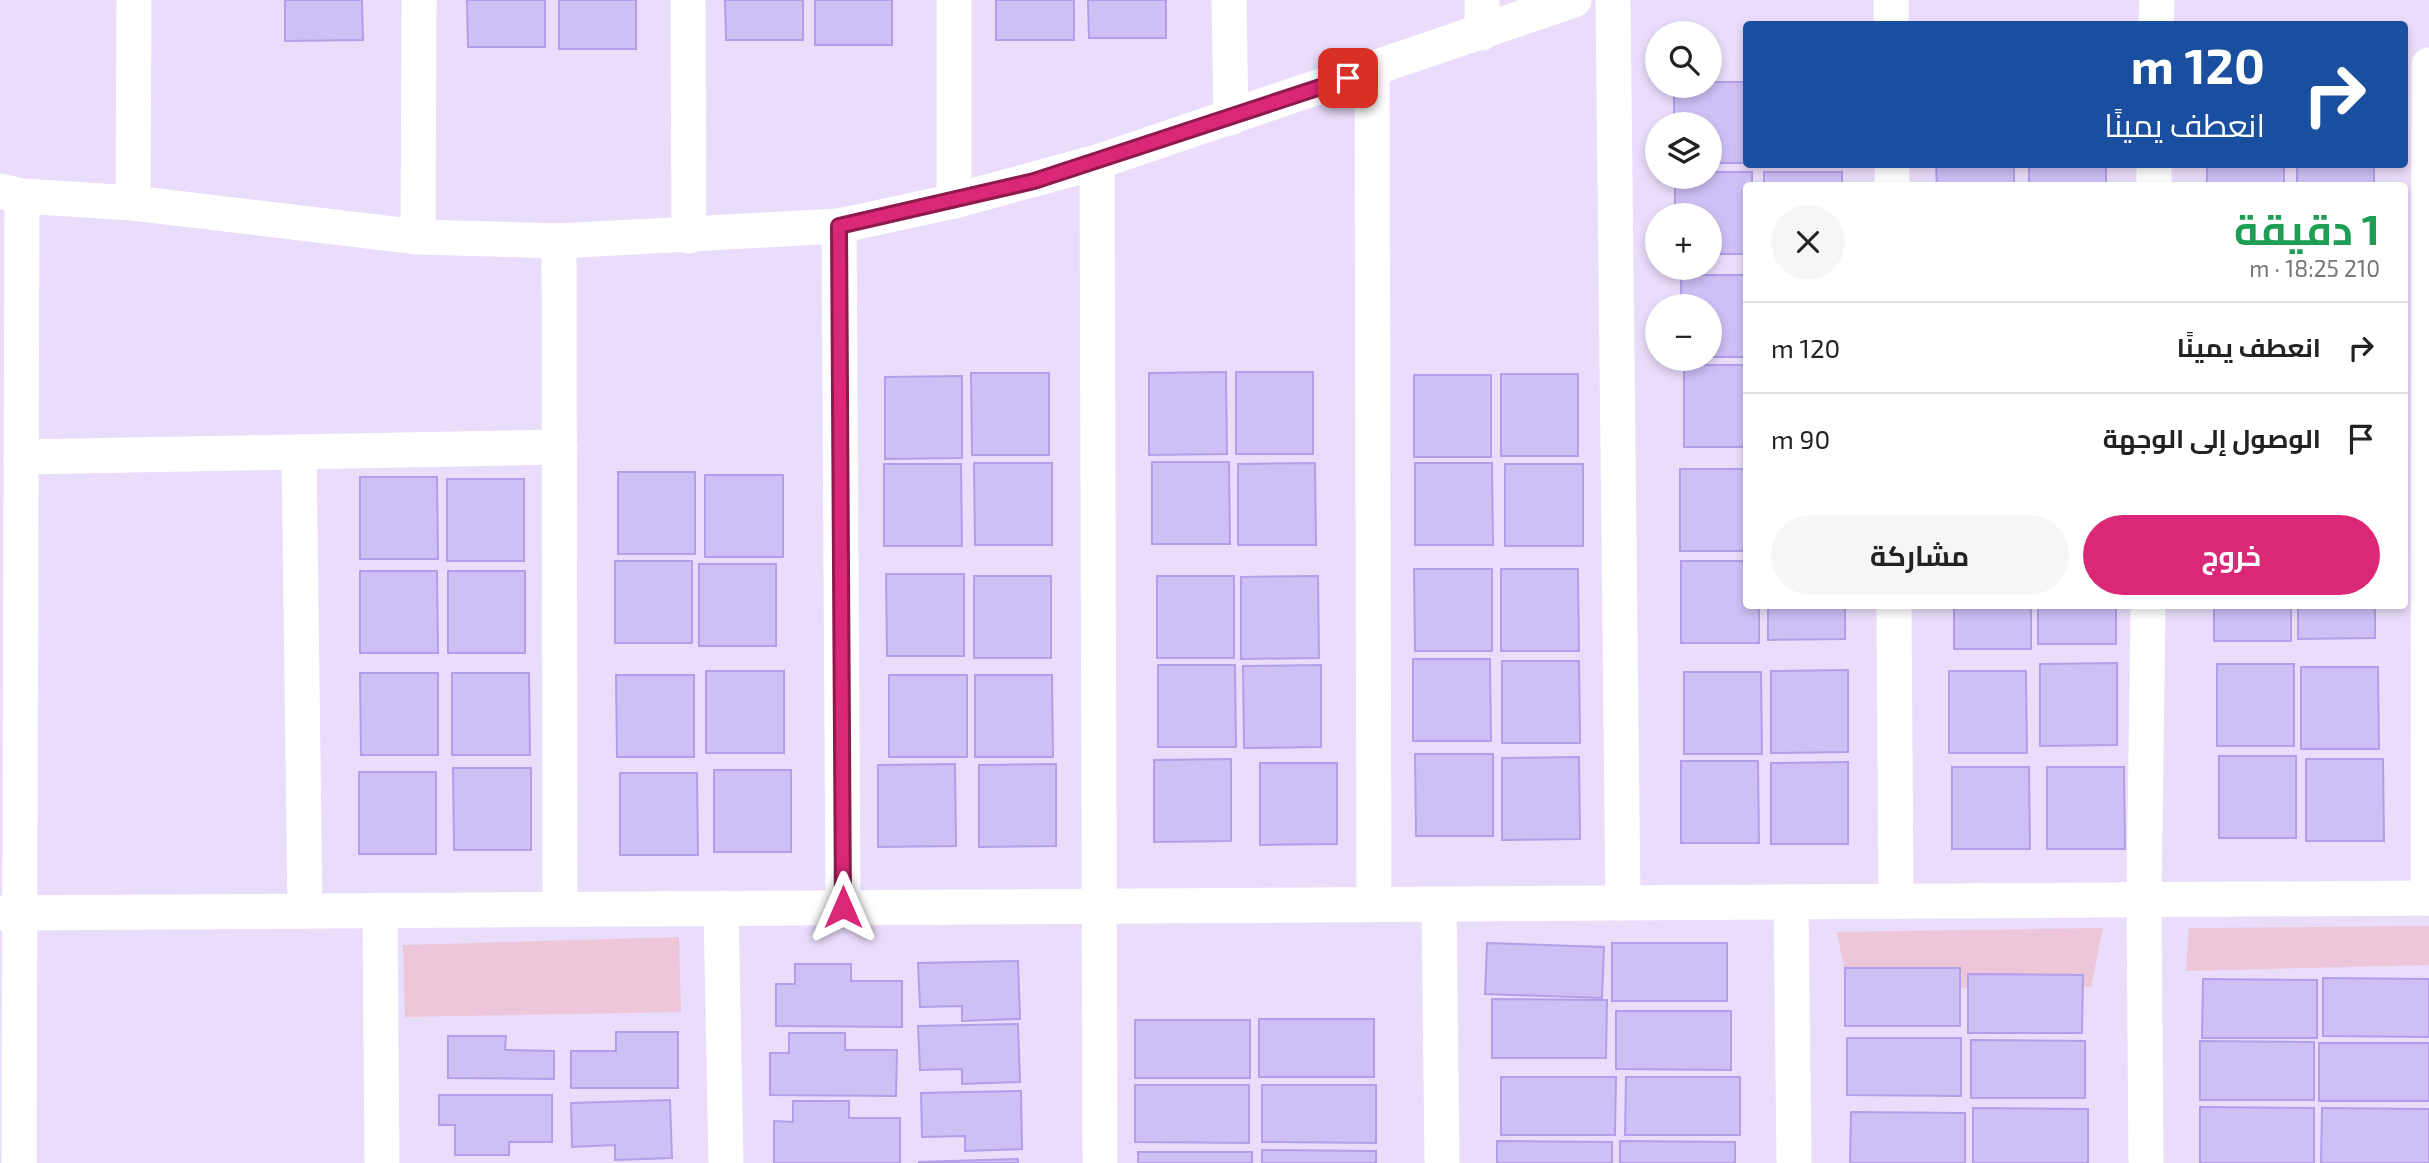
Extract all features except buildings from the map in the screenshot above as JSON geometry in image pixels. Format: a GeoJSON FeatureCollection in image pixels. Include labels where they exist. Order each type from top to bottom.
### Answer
{"type":"FeatureCollection","features":[{"type":"Feature","properties":{"kind":"street"},"geometry":{"type":"LineString","coordinates":[[133,202],[134,0]]}},
{"type":"Feature","properties":{"kind":"street"},"geometry":{"type":"LineString","coordinates":[[418,237],[419,0]]}},
{"type":"Feature","properties":{"kind":"street"},"geometry":{"type":"LineString","coordinates":[[688,0],[689,236]]}},
{"type":"Feature","properties":{"kind":"street"},"geometry":{"type":"LineString","coordinates":[[954,0],[954,201]]}},
{"type":"Feature","properties":{"kind":"street"},"geometry":{"type":"LineString","coordinates":[[1229,0],[1231,118]]}},
{"type":"Feature","properties":{"kind":"street"},"geometry":{"type":"LineString","coordinates":[[19,1163],[10,912],[21,457],[11,193],[133,202],[418,237],[559,241],[839,226],[954,201],[1097,162],[1372,70],[1482,17],[1574,0]]}},
{"type":"Feature","properties":{"kind":"street"},"geometry":{"type":"LineString","coordinates":[[1613,0],[1623,903]]}},
{"type":"Feature","properties":{"kind":"street"},"geometry":{"type":"LineString","coordinates":[[1891,0],[1891,21]]}},
{"type":"Feature","properties":{"kind":"street"},"geometry":{"type":"LineString","coordinates":[[2156,21],[2157,0]]}},
{"type":"Feature","properties":{"kind":"street"},"geometry":{"type":"LineString","coordinates":[[10,912],[2428,898],[2429,65]]}},
{"type":"Feature","properties":{"kind":"street"},"geometry":{"type":"LineString","coordinates":[[1372,70],[1374,904]]}},
{"type":"Feature","properties":{"kind":"street"},"geometry":{"type":"LineString","coordinates":[[1097,162],[1100,1163]]}},
{"type":"Feature","properties":{"kind":"street"},"geometry":{"type":"LineString","coordinates":[[839,226],[843,907]]}},
{"type":"Feature","properties":{"kind":"street"},"geometry":{"type":"LineString","coordinates":[[559,241],[561,909]]}},
{"type":"Feature","properties":{"kind":"street"},"geometry":{"type":"LineString","coordinates":[[21,457],[560,447]]}},
{"type":"Feature","properties":{"kind":"street"},"geometry":{"type":"LineString","coordinates":[[299,452],[305,911]]}},
{"type":"Feature","properties":{"kind":"street"},"geometry":{"type":"LineString","coordinates":[[1894,609],[1896,901]]}},
{"type":"Feature","properties":{"kind":"street"},"geometry":{"type":"LineString","coordinates":[[2146,1163],[2144,900],[2148,609]]}},
{"type":"Feature","properties":{"kind":"street"},"geometry":{"type":"LineString","coordinates":[[1791,902],[1794,1163]]}},
{"type":"Feature","properties":{"kind":"street"},"geometry":{"type":"LineString","coordinates":[[1439,904],[1442,1163]]}},
{"type":"Feature","properties":{"kind":"street"},"geometry":{"type":"LineString","coordinates":[[721,908],[726,1163]]}},
{"type":"Feature","properties":{"kind":"street"},"geometry":{"type":"LineString","coordinates":[[380,911],[382,1163]]}},
{"type":"Feature","properties":{"kind":"shaded area"},"geometry":{"type":"Polygon","coordinates":[[[0,0],[2429,0],[2429,1163],[0,1163],[0,0]]]}},
{"type":"Feature","properties":{"kind":"shaded area"},"geometry":{"type":"Polygon","coordinates":[[[2429,926],[2429,965],[2186,971],[2189,928],[2429,926]]]}},
{"type":"Feature","properties":{"kind":"shaded area"},"geometry":{"type":"Polygon","coordinates":[[[2103,928],[2091,987],[1848,989],[1837,932],[2103,928]]]}},
{"type":"Feature","properties":{"kind":"shaded area"},"geometry":{"type":"Polygon","coordinates":[[[679,937],[681,1012],[405,1017],[403,945],[679,937]]]}},
{"type":"Feature","properties":{"kind":"route"},"geometry":{"type":"LineString","coordinates":[[843,907],[839,226],[1034,181],[1348,78]]}}]}
